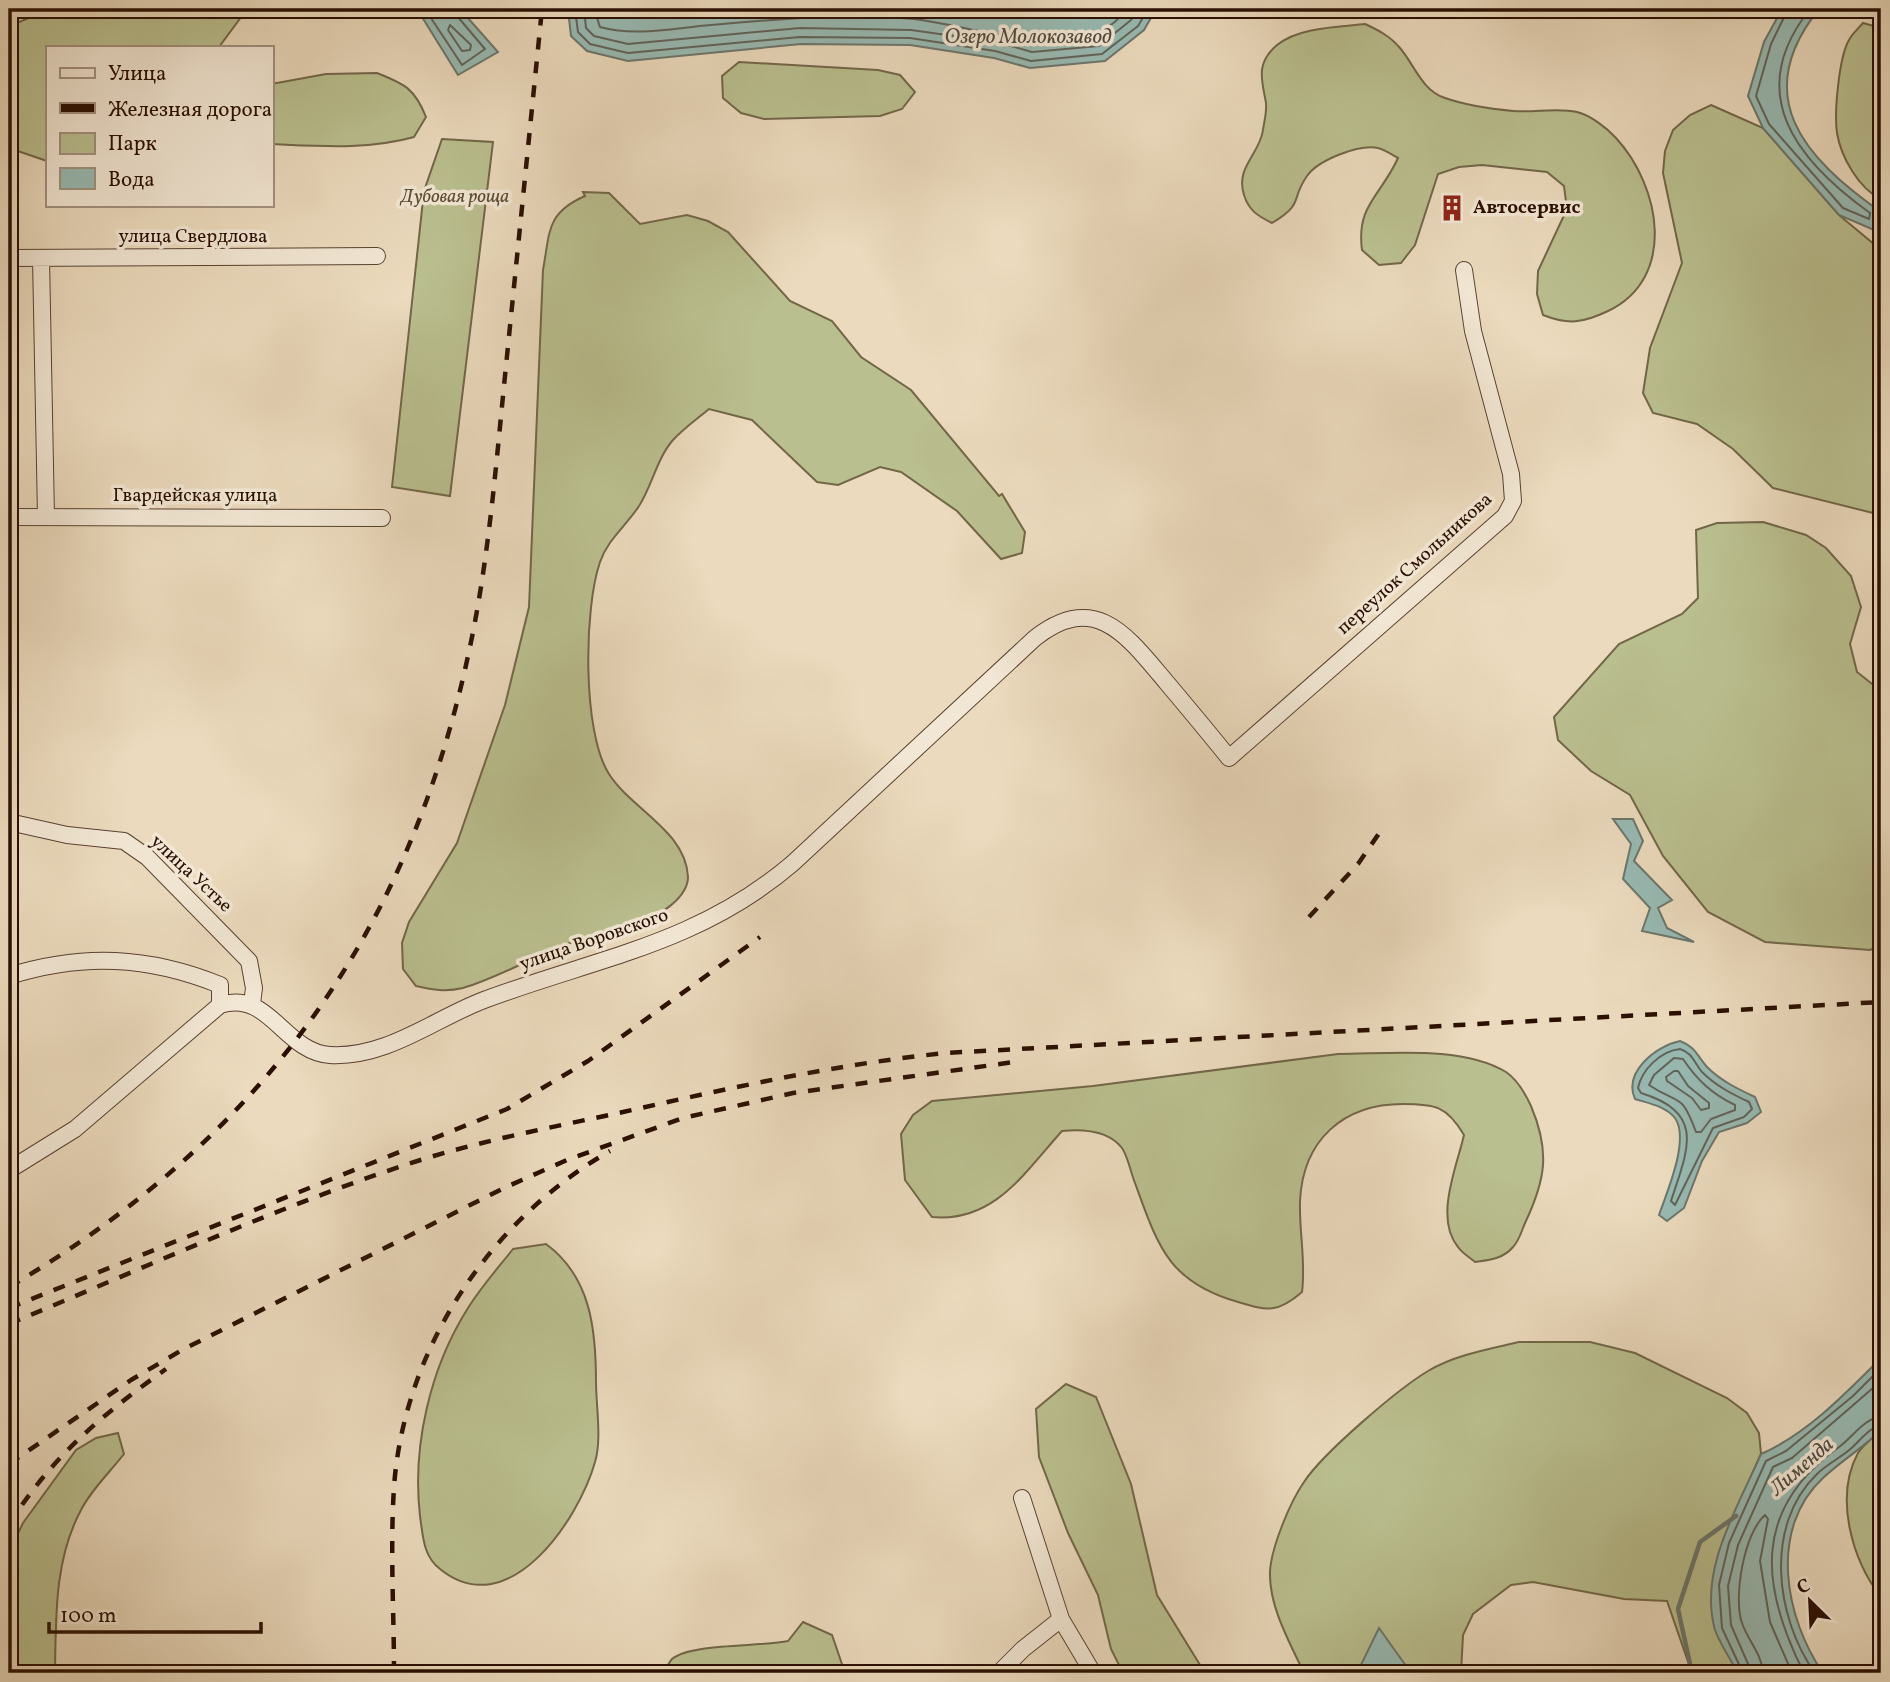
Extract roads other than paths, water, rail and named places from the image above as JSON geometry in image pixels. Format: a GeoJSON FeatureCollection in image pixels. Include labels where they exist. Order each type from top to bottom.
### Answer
{"type":"FeatureCollection","features":[{"type":"Feature","properties":{"kind":"street","name":"улица Свердлова"},"geometry":{"type":"LineString","coordinates":[[9,258],[377,256]]}},
{"type":"Feature","properties":{"kind":"street"},"geometry":{"type":"LineString","coordinates":[[41,258],[46,517]]}},
{"type":"Feature","properties":{"kind":"street","name":"переулок Смольникова"},"geometry":{"type":"LineString","coordinates":[[1230,758],[1505,516],[1513,501],[1511,474],[1473,331],[1464,270]]}},
{"type":"Feature","properties":{"kind":"street","name":"Гвардейская улица"},"geometry":{"type":"LineString","coordinates":[[9,517],[382,518]]}},
{"type":"Feature","properties":{"kind":"street","name":"улица Воровского"},"geometry":{"type":"LineString","coordinates":[[252,1004],[264,1011],[297,1043],[327,1055],[349,1054],[414,1034],[493,996],[668,940],[759,892],[1035,638],[1069,618],[1096,619],[1122,633],[1230,758]]}},
{"type":"Feature","properties":{"kind":"street","name":"улица Устье"},"geometry":{"type":"LineString","coordinates":[[9,822],[67,835],[124,841],[147,857],[249,961],[254,988],[252,1004]]}},
{"type":"Feature","properties":{"kind":"street"},"geometry":{"type":"LineString","coordinates":[[9,976],[40,966],[145,961],[184,970],[220,985],[220,1005]]}},
{"type":"Feature","properties":{"kind":"street"},"geometry":{"type":"LineString","coordinates":[[9,1170],[75,1129],[220,1005],[233,1001],[252,1004]]}},
{"type":"Feature","properties":{"kind":"street"},"geometry":{"type":"LineString","coordinates":[[1022,1498],[1061,1619],[1093,1673]]}},
{"type":"Feature","properties":{"kind":"street"},"geometry":{"type":"LineString","coordinates":[[999,1673],[1023,1649],[1061,1619]]}},
{"type":"Feature","properties":{"kind":"water"},"geometry":{"type":"Polygon","coordinates":[[[417,9],[460,9],[498,52],[458,75],[417,9]]]}},
{"type":"Feature","properties":{"kind":"water","name":"Озеро Молокозавод"},"geometry":{"type":"Polygon","coordinates":[[[568,9],[1156,9],[1144,30],[1105,61],[1030,68],[994,58],[910,45],[801,44],[628,61],[587,51],[571,36],[568,9]]]}},
{"type":"Feature","properties":{"kind":"water"},"geometry":{"type":"Polygon","coordinates":[[[1782,9],[1819,9],[1798,40],[1788,70],[1788,97],[1795,123],[1809,147],[1829,170],[1881,212],[1881,233],[1839,215],[1763,128],[1748,96],[1764,42],[1782,9]]]}},
{"type":"Feature","properties":{"kind":"water"},"geometry":{"type":"Polygon","coordinates":[[[1613,819],[1633,819],[1643,841],[1634,861],[1672,900],[1658,908],[1667,928],[1694,942],[1642,931],[1650,908],[1623,879],[1631,844],[1613,819]]]}},
{"type":"Feature","properties":{"kind":"water"},"geometry":{"type":"Polygon","coordinates":[[[1680,1041],[1693,1049],[1718,1076],[1755,1097],[1761,1112],[1747,1123],[1719,1132],[1702,1161],[1684,1208],[1667,1221],[1659,1215],[1676,1166],[1679,1127],[1675,1118],[1667,1111],[1635,1099],[1633,1089],[1634,1079],[1644,1062],[1661,1048],[1680,1041]]]}},
{"type":"Feature","properties":{"kind":"water","name":"Лименда"},"geometry":{"type":"Polygon","coordinates":[[[1881,1358],[1881,1430],[1823,1478],[1806,1499],[1794,1522],[1789,1548],[1788,1574],[1792,1601],[1799,1626],[1823,1673],[1738,1673],[1717,1635],[1711,1607],[1716,1562],[1732,1517],[1761,1454],[1810,1424],[1881,1358]]]}},
{"type":"Feature","properties":{"kind":"water"},"geometry":{"type":"Polygon","coordinates":[[[1379,1628],[1411,1673],[1357,1673],[1379,1628]]]}},
{"type":"Feature","properties":{"kind":"waterway"},"geometry":{"type":"LineString","coordinates":[[1692,1673],[1678,1609],[1700,1542],[1736,1516]]}},
{"type":"Feature","properties":{"kind":"railway"},"geometry":{"type":"LineString","coordinates":[[9,1287],[98,1230],[177,1166],[248,1098],[309,1023],[362,941],[406,853],[441,758],[468,656],[487,548],[542,9]]}},
{"type":"Feature","properties":{"kind":"railway"},"geometry":{"type":"LineString","coordinates":[[1309,917],[1358,864],[1382,829]]}},
{"type":"Feature","properties":{"kind":"railway"},"geometry":{"type":"LineString","coordinates":[[9,1308],[507,1109],[588,1061],[760,937]]}},
{"type":"Feature","properties":{"kind":"railway"},"geometry":{"type":"LineString","coordinates":[[9,1324],[253,1222],[352,1183],[429,1157],[539,1130],[824,1070],[946,1053],[1881,1002]]}},
{"type":"Feature","properties":{"kind":"railway"},"geometry":{"type":"LineString","coordinates":[[9,1464],[131,1380],[182,1350],[504,1188],[567,1160],[683,1118],[793,1093],[1014,1062]]}},
{"type":"Feature","properties":{"kind":"railway"},"geometry":{"type":"LineString","coordinates":[[394,1673],[394,1487],[401,1435],[415,1385],[435,1338],[461,1292],[492,1251],[527,1213],[567,1179],[610,1151]]}},
{"type":"Feature","properties":{"kind":"railway"},"geometry":{"type":"LineString","coordinates":[[9,1525],[42,1479],[79,1439],[166,1369]]}},
{"type":"Feature","properties":{"kind":"place","name":"Автосервис"},"geometry":{"type":"Point","coordinates":[1452,208]}},
{"type":"Feature","properties":{"kind":"park label","name":"Дубовая роща"},"geometry":{"type":"Point","coordinates":[455,197]}}]}
